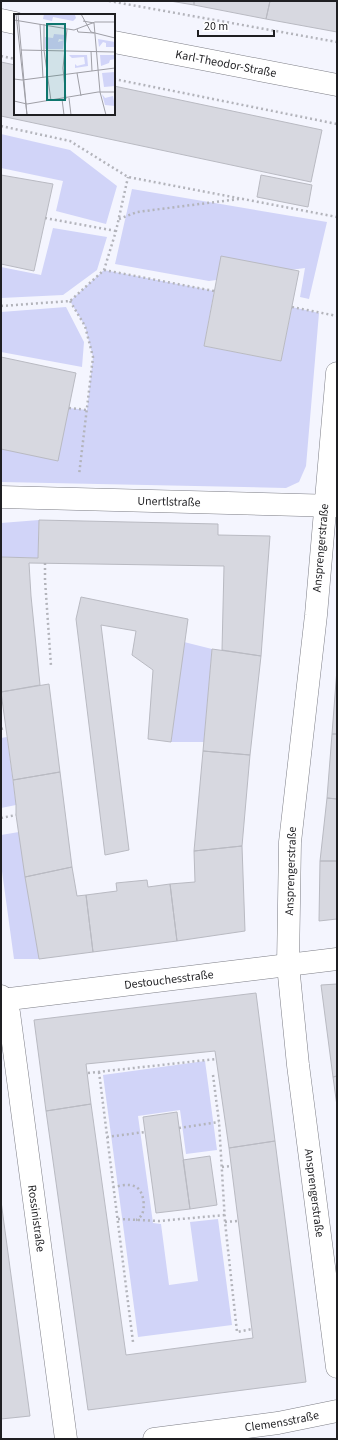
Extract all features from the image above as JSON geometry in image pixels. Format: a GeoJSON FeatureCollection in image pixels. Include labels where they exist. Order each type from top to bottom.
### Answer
{"type":"FeatureCollection","features":[{"type":"Feature","properties":{"kind":"street"},"geometry":{"type":"LineString","coordinates":[[1,20],[14,23]]}},
{"type":"Feature","properties":{"kind":"street","name":"Karl-Theodor-Straße"},"geometry":{"type":"LineString","coordinates":[[115,42],[337,85]]}},
{"type":"Feature","properties":{"kind":"street","name":"Ansprengerstraße"},"geometry":{"type":"LineString","coordinates":[[337,373],[331,506],[315,623],[290,842],[288,965],[298,1065],[337,1367]]}},
{"type":"Feature","properties":{"kind":"street","name":"Unertlstraße"},"geometry":{"type":"LineString","coordinates":[[1,497],[331,506]]}},
{"type":"Feature","properties":{"kind":"street","name":"Destouchesstraße"},"geometry":{"type":"LineString","coordinates":[[2,998],[337,959]]}},
{"type":"Feature","properties":{"kind":"street","name":"Rossinistraße"},"geometry":{"type":"LineString","coordinates":[[2,998],[9,1013],[66,1439]]}},
{"type":"Feature","properties":{"kind":"street","name":"Clemensstraße"},"geometry":{"type":"LineString","coordinates":[[154,1439],[279,1431],[337,1411]]}},
{"type":"Feature","properties":{"kind":"path"},"geometry":{"type":"LineString","coordinates":[[109,1],[337,42]]}},
{"type":"Feature","properties":{"kind":"path"},"geometry":{"type":"LineString","coordinates":[[1,56],[14,59]]}},
{"type":"Feature","properties":{"kind":"path"},"geometry":{"type":"LineString","coordinates":[[115,79],[337,124]]}},
{"type":"Feature","properties":{"kind":"path"},"geometry":{"type":"LineString","coordinates":[[1,126],[70,141],[128,177],[337,217]]}},
{"type":"Feature","properties":{"kind":"path"},"geometry":{"type":"LineString","coordinates":[[1,306],[70,301],[104,270],[116,231],[128,177]]}},
{"type":"Feature","properties":{"kind":"path"},"geometry":{"type":"LineString","coordinates":[[119,219],[137,212],[242,199]]}},
{"type":"Feature","properties":{"kind":"path"},"geometry":{"type":"LineString","coordinates":[[45,218],[116,231]]}},
{"type":"Feature","properties":{"kind":"path"},"geometry":{"type":"LineString","coordinates":[[104,270],[214,291]]}},
{"type":"Feature","properties":{"kind":"path"},"geometry":{"type":"LineString","coordinates":[[70,301],[85,326],[94,357],[79,476]]}},
{"type":"Feature","properties":{"kind":"path"},"geometry":{"type":"LineString","coordinates":[[292,308],[337,316]]}},
{"type":"Feature","properties":{"kind":"path"},"geometry":{"type":"LineString","coordinates":[[69,408],[87,410]]}},
{"type":"Feature","properties":{"kind":"path"},"geometry":{"type":"LineString","coordinates":[[46,563],[45,580],[51,666]]}},
{"type":"Feature","properties":{"kind":"path"},"geometry":{"type":"LineString","coordinates":[[1,729],[5,728]]}},
{"type":"Feature","properties":{"kind":"path"},"geometry":{"type":"LineString","coordinates":[[1,818],[16,815]]}},
{"type":"Feature","properties":{"kind":"path"},"geometry":{"type":"LineString","coordinates":[[88,1073],[216,1059]]}},
{"type":"Feature","properties":{"kind":"path"},"geometry":{"type":"LineString","coordinates":[[99,1072],[133,1342]]}},
{"type":"Feature","properties":{"kind":"path"},"geometry":{"type":"LineString","coordinates":[[212,1075],[219,1122],[225,1222],[236,1332],[252,1329]]}},
{"type":"Feature","properties":{"kind":"path"},"geometry":{"type":"LineString","coordinates":[[179,1128],[219,1122]]}},
{"type":"Feature","properties":{"kind":"path"},"geometry":{"type":"LineString","coordinates":[[107,1137],[145,1132]]}},
{"type":"Feature","properties":{"kind":"path"},"geometry":{"type":"LineString","coordinates":[[222,1167],[231,1166]]}},
{"type":"Feature","properties":{"kind":"path"},"geometry":{"type":"LineString","coordinates":[[114,1187],[131,1185],[137,1187],[141,1192],[144,1209],[141,1216],[136,1220]]}},
{"type":"Feature","properties":{"kind":"path"},"geometry":{"type":"LineString","coordinates":[[118,1220],[166,1221],[225,1215]]}},
{"type":"Feature","properties":{"kind":"path"},"geometry":{"type":"LineString","coordinates":[[225,1222],[238,1221]]}},
{"type":"Feature","properties":{"kind":"shaded area"},"geometry":{"type":"Polygon","coordinates":[[[1,134],[70,150],[117,186],[106,224],[56,211],[63,181],[1,168],[1,134]]]}},
{"type":"Feature","properties":{"kind":"shaded area"},"geometry":{"type":"Polygon","coordinates":[[[132,189],[327,222],[309,299],[300,297],[305,268],[209,281],[115,264],[132,189]]]}},
{"type":"Feature","properties":{"kind":"shaded area"},"geometry":{"type":"Polygon","coordinates":[[[53,228],[107,237],[97,270],[63,295],[1,298],[1,267],[41,275],[53,228]]]}},
{"type":"Feature","properties":{"kind":"shaded area"},"geometry":{"type":"Polygon","coordinates":[[[104,270],[214,291],[204,346],[281,361],[292,307],[319,313],[306,466],[299,482],[286,488],[1,482],[1,449],[69,408],[87,410],[93,357],[85,326],[70,301],[104,270]]]}},
{"type":"Feature","properties":{"kind":"shaded area"},"geometry":{"type":"Polygon","coordinates":[[[66,307],[84,342],[82,367],[1,352],[1,312],[66,307]]]}},
{"type":"Feature","properties":{"kind":"shaded area"},"geometry":{"type":"Polygon","coordinates":[[[39,520],[38,558],[1,557],[1,523],[39,520]]]}},
{"type":"Feature","properties":{"kind":"shaded area"},"geometry":{"type":"Polygon","coordinates":[[[184,642],[212,649],[204,742],[171,742],[184,642]]]}},
{"type":"Feature","properties":{"kind":"shaded area"},"geometry":{"type":"Polygon","coordinates":[[[7,737],[16,805],[1,808],[1,738],[7,737]]]}},
{"type":"Feature","properties":{"kind":"shaded area"},"geometry":{"type":"Polygon","coordinates":[[[19,832],[39,959],[14,959],[1,864],[1,835],[19,832]]]}},
{"type":"Feature","properties":{"kind":"shaded area"},"geometry":{"type":"Polygon","coordinates":[[[205,1061],[217,1150],[186,1154],[180,1110],[138,1116],[153,1223],[161,1224],[169,1285],[198,1281],[190,1222],[218,1219],[232,1325],[138,1337],[103,1075],[205,1061]]]}},
{"type":"Feature","properties":{"kind":"building"},"geometry":{"type":"Polygon","coordinates":[[[170,1],[194,1],[194,5],[170,1]]]}},
{"type":"Feature","properties":{"kind":"building"},"geometry":{"type":"Polygon","coordinates":[[[194,1],[270,1],[266,19],[194,5],[194,1]]]}},
{"type":"Feature","properties":{"kind":"building"},"geometry":{"type":"Polygon","coordinates":[[[270,1],[337,1],[337,32],[266,19],[270,1]]]}},
{"type":"Feature","properties":{"kind":"building"},"geometry":{"type":"Polygon","coordinates":[[[1,62],[14,65],[14,115],[115,115],[115,86],[322,130],[311,182],[1,116],[1,62]]]}},
{"type":"Feature","properties":{"kind":"building"},"geometry":{"type":"Polygon","coordinates":[[[1,175],[53,184],[34,271],[1,264],[1,175]]]}},
{"type":"Feature","properties":{"kind":"building"},"geometry":{"type":"Polygon","coordinates":[[[261,175],[312,185],[308,207],[257,197],[261,175]]]}},
{"type":"Feature","properties":{"kind":"building"},"geometry":{"type":"Polygon","coordinates":[[[221,256],[299,271],[281,361],[204,346],[221,256]]]}},
{"type":"Feature","properties":{"kind":"building"},"geometry":{"type":"Polygon","coordinates":[[[1,357],[76,373],[58,461],[1,449],[1,357]]]}},
{"type":"Feature","properties":{"kind":"building"},"geometry":{"type":"Polygon","coordinates":[[[39,520],[218,524],[218,535],[270,536],[261,656],[222,650],[224,566],[29,563],[40,685],[1,692],[1,557],[38,558],[39,520]]]}},
{"type":"Feature","properties":{"kind":"building"},"geometry":{"type":"Polygon","coordinates":[[[81,597],[188,619],[171,742],[148,739],[153,670],[132,655],[136,631],[101,625],[129,850],[105,855],[76,619],[81,597]]]}},
{"type":"Feature","properties":{"kind":"building"},"geometry":{"type":"Polygon","coordinates":[[[212,649],[261,656],[250,755],[203,751],[212,649]]]}},
{"type":"Feature","properties":{"kind":"building"},"geometry":{"type":"Polygon","coordinates":[[[337,669],[337,734],[332,734],[337,669]]]}},
{"type":"Feature","properties":{"kind":"building"},"geometry":{"type":"Polygon","coordinates":[[[49,684],[60,772],[13,780],[1,692],[49,684]]]}},
{"type":"Feature","properties":{"kind":"building"},"geometry":{"type":"Polygon","coordinates":[[[332,734],[337,734],[337,799],[327,798],[332,734]]]}},
{"type":"Feature","properties":{"kind":"building"},"geometry":{"type":"Polygon","coordinates":[[[203,751],[250,755],[242,846],[194,851],[203,751]]]}},
{"type":"Feature","properties":{"kind":"building"},"geometry":{"type":"Polygon","coordinates":[[[60,772],[72,867],[25,877],[16,815],[13,780],[60,772]]]}},
{"type":"Feature","properties":{"kind":"building"},"geometry":{"type":"Polygon","coordinates":[[[327,798],[337,799],[337,861],[320,861],[327,798]]]}},
{"type":"Feature","properties":{"kind":"building"},"geometry":{"type":"Polygon","coordinates":[[[242,846],[245,931],[177,941],[170,884],[195,882],[194,851],[242,846]]]}},
{"type":"Feature","properties":{"kind":"building"},"geometry":{"type":"Polygon","coordinates":[[[320,861],[337,861],[337,919],[319,921],[320,861]]]}},
{"type":"Feature","properties":{"kind":"building"},"geometry":{"type":"Polygon","coordinates":[[[72,867],[77,896],[86,895],[93,952],[39,959],[25,877],[72,867]]]}},
{"type":"Feature","properties":{"kind":"building"},"geometry":{"type":"Polygon","coordinates":[[[147,880],[148,887],[170,884],[177,941],[93,952],[86,895],[117,891],[116,883],[147,880]]]}},
{"type":"Feature","properties":{"kind":"building"},"geometry":{"type":"Polygon","coordinates":[[[337,984],[337,1076],[333,1077],[321,985],[337,984]]]}},
{"type":"Feature","properties":{"kind":"building"},"geometry":{"type":"Polygon","coordinates":[[[256,993],[275,1141],[229,1148],[215,1051],[86,1064],[91,1104],[46,1111],[34,1020],[256,993]]]}},
{"type":"Feature","properties":{"kind":"building"},"geometry":{"type":"Polygon","coordinates":[[[337,1076],[337,1106],[333,1077],[337,1076]]]}},
{"type":"Feature","properties":{"kind":"building"},"geometry":{"type":"Polygon","coordinates":[[[91,1104],[126,1355],[253,1338],[229,1148],[275,1141],[306,1382],[88,1410],[46,1111],[91,1104]]]}},
{"type":"Feature","properties":{"kind":"building"},"geometry":{"type":"Polygon","coordinates":[[[177,1112],[190,1209],[156,1213],[143,1117],[177,1112]]]}},
{"type":"Feature","properties":{"kind":"building"},"geometry":{"type":"Polygon","coordinates":[[[210,1156],[217,1205],[190,1209],[183,1160],[210,1156]]]}},
{"type":"Feature","properties":{"kind":"building"},"geometry":{"type":"Polygon","coordinates":[[[1,1201],[30,1416],[1,1419],[1,1201]]]}}]}
